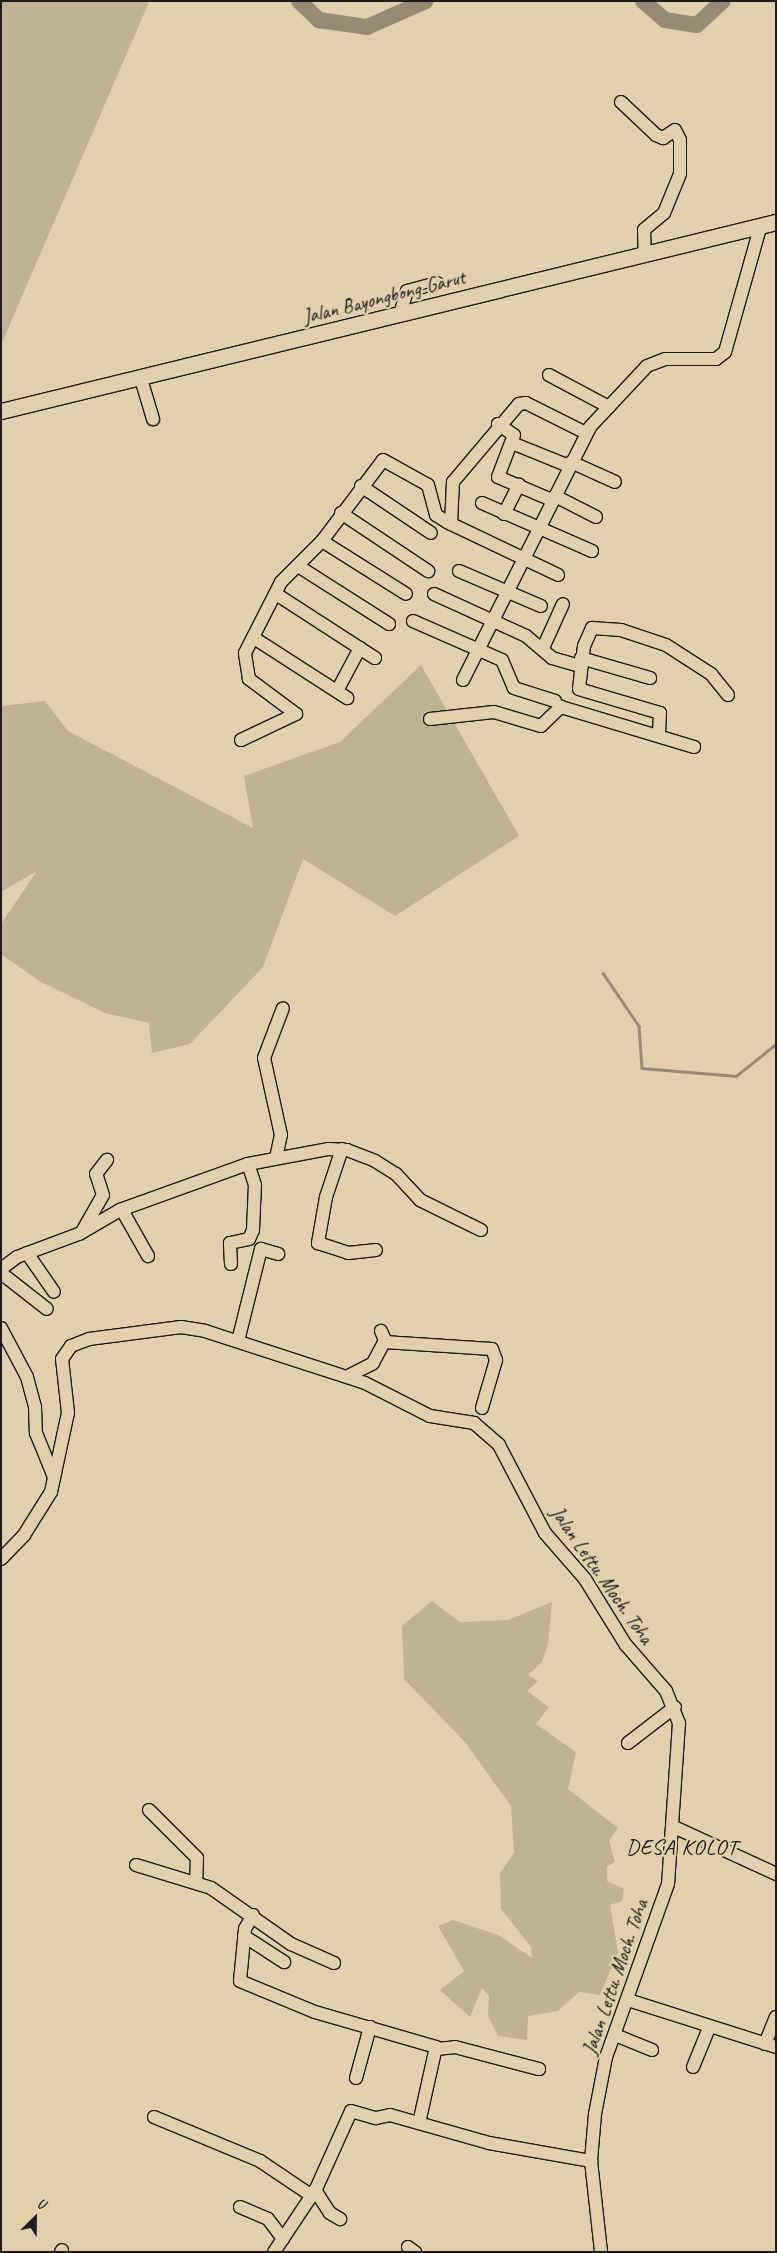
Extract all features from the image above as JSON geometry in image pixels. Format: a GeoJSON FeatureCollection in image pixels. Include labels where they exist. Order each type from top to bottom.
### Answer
{"type":"FeatureCollection","features":[{"type":"Feature","properties":{"kind":"main road","name":"Jalan Bayongbong-Garut"},"geometry":{"type":"LineString","coordinates":[[1,412],[776,222]]}},
{"type":"Feature","properties":{"kind":"street"},"geometry":{"type":"LineString","coordinates":[[622,102],[656,135],[663,138],[675,130],[680,140],[680,174],[664,213],[644,230],[645,254]]}},
{"type":"Feature","properties":{"kind":"street"},"geometry":{"type":"LineString","coordinates":[[463,680],[586,433],[654,362],[716,359],[725,352],[761,225]]}},
{"type":"Feature","properties":{"kind":"street"},"geometry":{"type":"LineString","coordinates":[[400,314],[406,291],[437,283]]}},
{"type":"Feature","properties":{"kind":"street"},"geometry":{"type":"LineString","coordinates":[[548,375],[609,407]]}},
{"type":"Feature","properties":{"kind":"street"},"geometry":{"type":"LineString","coordinates":[[141,379],[153,418]]}},
{"type":"Feature","properties":{"kind":"street"},"geometry":{"type":"LineString","coordinates":[[449,523],[452,482],[498,424],[522,402],[586,433]]}},
{"type":"Feature","properties":{"kind":"street"},"geometry":{"type":"LineString","coordinates":[[498,424],[514,435],[497,475],[596,517]]}},
{"type":"Feature","properties":{"kind":"street"},"geometry":{"type":"LineString","coordinates":[[512,443],[615,482]]}},
{"type":"Feature","properties":{"kind":"street"},"geometry":{"type":"LineString","coordinates":[[241,740],[296,714],[249,679],[243,660],[276,594],[298,566],[322,541],[380,462],[388,460],[430,488],[436,515],[524,560],[558,575]]}},
{"type":"Feature","properties":{"kind":"street"},"geometry":{"type":"LineString","coordinates":[[504,514],[519,485]]}},
{"type":"Feature","properties":{"kind":"street"},"geometry":{"type":"LineString","coordinates":[[361,486],[431,533]]}},
{"type":"Feature","properties":{"kind":"street"},"geometry":{"type":"LineString","coordinates":[[482,502],[538,530],[592,551]]}},
{"type":"Feature","properties":{"kind":"street"},"geometry":{"type":"LineString","coordinates":[[341,513],[428,572]]}},
{"type":"Feature","properties":{"kind":"street"},"geometry":{"type":"LineString","coordinates":[[322,541],[406,594]]}},
{"type":"Feature","properties":{"kind":"street"},"geometry":{"type":"LineString","coordinates":[[298,566],[389,624]]}},
{"type":"Feature","properties":{"kind":"street"},"geometry":{"type":"LineString","coordinates":[[460,571],[541,606]]}},
{"type":"Feature","properties":{"kind":"street"},"geometry":{"type":"LineString","coordinates":[[276,594],[375,658]]}},
{"type":"Feature","properties":{"kind":"street"},"geometry":{"type":"LineString","coordinates":[[434,594],[492,620],[542,648],[552,658],[581,662],[650,678]]}},
{"type":"Feature","properties":{"kind":"street"},"geometry":{"type":"LineString","coordinates":[[542,648],[562,604]]}},
{"type":"Feature","properties":{"kind":"street"},"geometry":{"type":"LineString","coordinates":[[413,621],[506,663],[514,688],[555,701]]}},
{"type":"Feature","properties":{"kind":"street"},"geometry":{"type":"LineString","coordinates":[[659,733],[660,713],[580,690],[581,662],[592,628],[621,630],[686,655],[728,695]]}},
{"type":"Feature","properties":{"kind":"street"},"geometry":{"type":"LineString","coordinates":[[254,638],[342,694],[360,648]]}},
{"type":"Feature","properties":{"kind":"street"},"geometry":{"type":"LineString","coordinates":[[430,719],[494,712],[541,726],[561,707],[659,733],[694,747]]}},
{"type":"Feature","properties":{"kind":"street"},"geometry":{"type":"LineString","coordinates":[[276,1158],[280,1134],[264,1058],[283,1008]]}},
{"type":"Feature","properties":{"kind":"street"},"geometry":{"type":"LineString","coordinates":[[342,1149],[326,1197],[318,1242],[348,1253],[376,1250]]}},
{"type":"Feature","properties":{"kind":"street"},"geometry":{"type":"LineString","coordinates":[[47,1309],[2,1273],[29,1257],[124,1214],[250,1170],[276,1158],[342,1149],[387,1167],[420,1200],[481,1230]]}},
{"type":"Feature","properties":{"kind":"street"},"geometry":{"type":"LineString","coordinates":[[82,1232],[103,1195],[96,1174],[107,1160]]}},
{"type":"Feature","properties":{"kind":"street"},"geometry":{"type":"LineString","coordinates":[[231,1264],[230,1243],[252,1234],[250,1170]]}},
{"type":"Feature","properties":{"kind":"street"},"geometry":{"type":"LineString","coordinates":[[124,1214],[148,1256]]}},
{"type":"Feature","properties":{"kind":"street"},"geometry":{"type":"LineString","coordinates":[[238,1341],[262,1249],[278,1254]]}},
{"type":"Feature","properties":{"kind":"street"},"geometry":{"type":"LineString","coordinates":[[29,1257],[54,1292]]}},
{"type":"Feature","properties":{"kind":"street","name":"Jalan Lettu. Moch. Toha"},"geometry":{"type":"LineString","coordinates":[[1,1559],[44,1506],[54,1477],[68,1413],[61,1367],[71,1346],[181,1327],[238,1341],[348,1376],[414,1410],[474,1423],[486,1430],[510,1460],[557,1551],[585,1579],[611,1625],[676,1707],[679,1735],[674,1826],[668,1884],[600,2083],[591,2161],[601,2252]]}},
{"type":"Feature","properties":{"kind":"street"},"geometry":{"type":"LineString","coordinates":[[1,1328],[30,1383],[36,1433],[54,1477]]}},
{"type":"Feature","properties":{"kind":"street"},"geometry":{"type":"LineString","coordinates":[[348,1376],[369,1368],[382,1336],[492,1349],[496,1360],[482,1408]]}},
{"type":"Feature","properties":{"kind":"street"},"geometry":{"type":"LineString","coordinates":[[628,1743],[676,1707]]}},
{"type":"Feature","properties":{"kind":"street"},"geometry":{"type":"LineString","coordinates":[[149,1810],[197,1858],[196,1881]]}},
{"type":"Feature","properties":{"kind":"street"},"geometry":{"type":"LineString","coordinates":[[674,1826],[776,1874]]}},
{"type":"Feature","properties":{"kind":"street"},"geometry":{"type":"LineString","coordinates":[[136,1865],[196,1881],[253,1915],[291,1944],[334,1963]]}},
{"type":"Feature","properties":{"kind":"street"},"geometry":{"type":"LineString","coordinates":[[253,1915],[244,1936],[240,1981],[315,2012],[370,2027],[437,2049],[455,2047],[539,2069]]}},
{"type":"Feature","properties":{"kind":"street"},"geometry":{"type":"LineString","coordinates":[[244,1936],[284,1962]]}},
{"type":"Feature","properties":{"kind":"street"},"geometry":{"type":"LineString","coordinates":[[628,2000],[709,2028],[770,2046],[776,2017]]}},
{"type":"Feature","properties":{"kind":"street"},"geometry":{"type":"LineString","coordinates":[[356,2078],[370,2027]]}},
{"type":"Feature","properties":{"kind":"street"},"geometry":{"type":"LineString","coordinates":[[693,2067],[709,2028]]}},
{"type":"Feature","properties":{"kind":"street"},"geometry":{"type":"LineString","coordinates":[[615,2035],[652,2050]]}},
{"type":"Feature","properties":{"kind":"street"},"geometry":{"type":"LineString","coordinates":[[419,2124],[437,2049]]}},
{"type":"Feature","properties":{"kind":"street"},"geometry":{"type":"LineString","coordinates":[[274,2252],[313,2193],[351,2111],[419,2124],[489,2143],[591,2161]]}},
{"type":"Feature","properties":{"kind":"street"},"geometry":{"type":"LineString","coordinates":[[154,2117],[260,2161],[313,2193],[330,2213],[340,2219]]}},
{"type":"Feature","properties":{"kind":"street"},"geometry":{"type":"LineString","coordinates":[[240,2206],[268,2219],[282,2239]]}},
{"type":"Feature","properties":{"kind":"shaded area"},"geometry":{"type":"Polygon","coordinates":[[[1,1],[149,2],[1,345],[1,1]]]}},
{"type":"Feature","properties":{"kind":"shaded area"},"geometry":{"type":"Polygon","coordinates":[[[421,665],[519,836],[395,916],[303,859],[263,967],[190,1044],[152,1053],[149,1023],[105,1013],[41,982],[1,954],[1,924],[37,871],[1,892],[1,706],[45,701],[68,731],[253,828],[244,776],[340,742],[421,665]]]}},
{"type":"Feature","properties":{"kind":"shaded area"},"geometry":{"type":"Polygon","coordinates":[[[432,1601],[460,1622],[508,1620],[552,1602],[548,1644],[542,1662],[528,1675],[538,1681],[527,1691],[549,1707],[536,1724],[576,1752],[568,1789],[618,1828],[609,1841],[615,1862],[607,1866],[607,1881],[624,1889],[622,1901],[610,1905],[618,1952],[600,1995],[579,1992],[558,2011],[528,2016],[527,2040],[498,2036],[488,2016],[489,1996],[482,1988],[470,2017],[440,1990],[464,1971],[438,1926],[453,1920],[498,1935],[532,1958],[531,1947],[501,1909],[500,1873],[514,1853],[511,1806],[465,1742],[404,1679],[402,1626],[432,1601]]]}},
{"type":"Feature","properties":{"kind":"waterway"},"geometry":{"type":"LineString","coordinates":[[299,1],[319,20],[367,27],[426,1]]}},
{"type":"Feature","properties":{"kind":"waterway"},"geometry":{"type":"LineString","coordinates":[[643,1],[665,20],[697,25],[723,1]]}},
{"type":"Feature","properties":{"kind":"waterway"},"geometry":{"type":"LineString","coordinates":[[603,973],[639,1026],[642,1068],[736,1076],[776,1044]]}},
{"type":"Feature","properties":{"kind":"district","name":"DESA KOLOT"},"geometry":{"type":"Point","coordinates":[682,1848]}}]}
